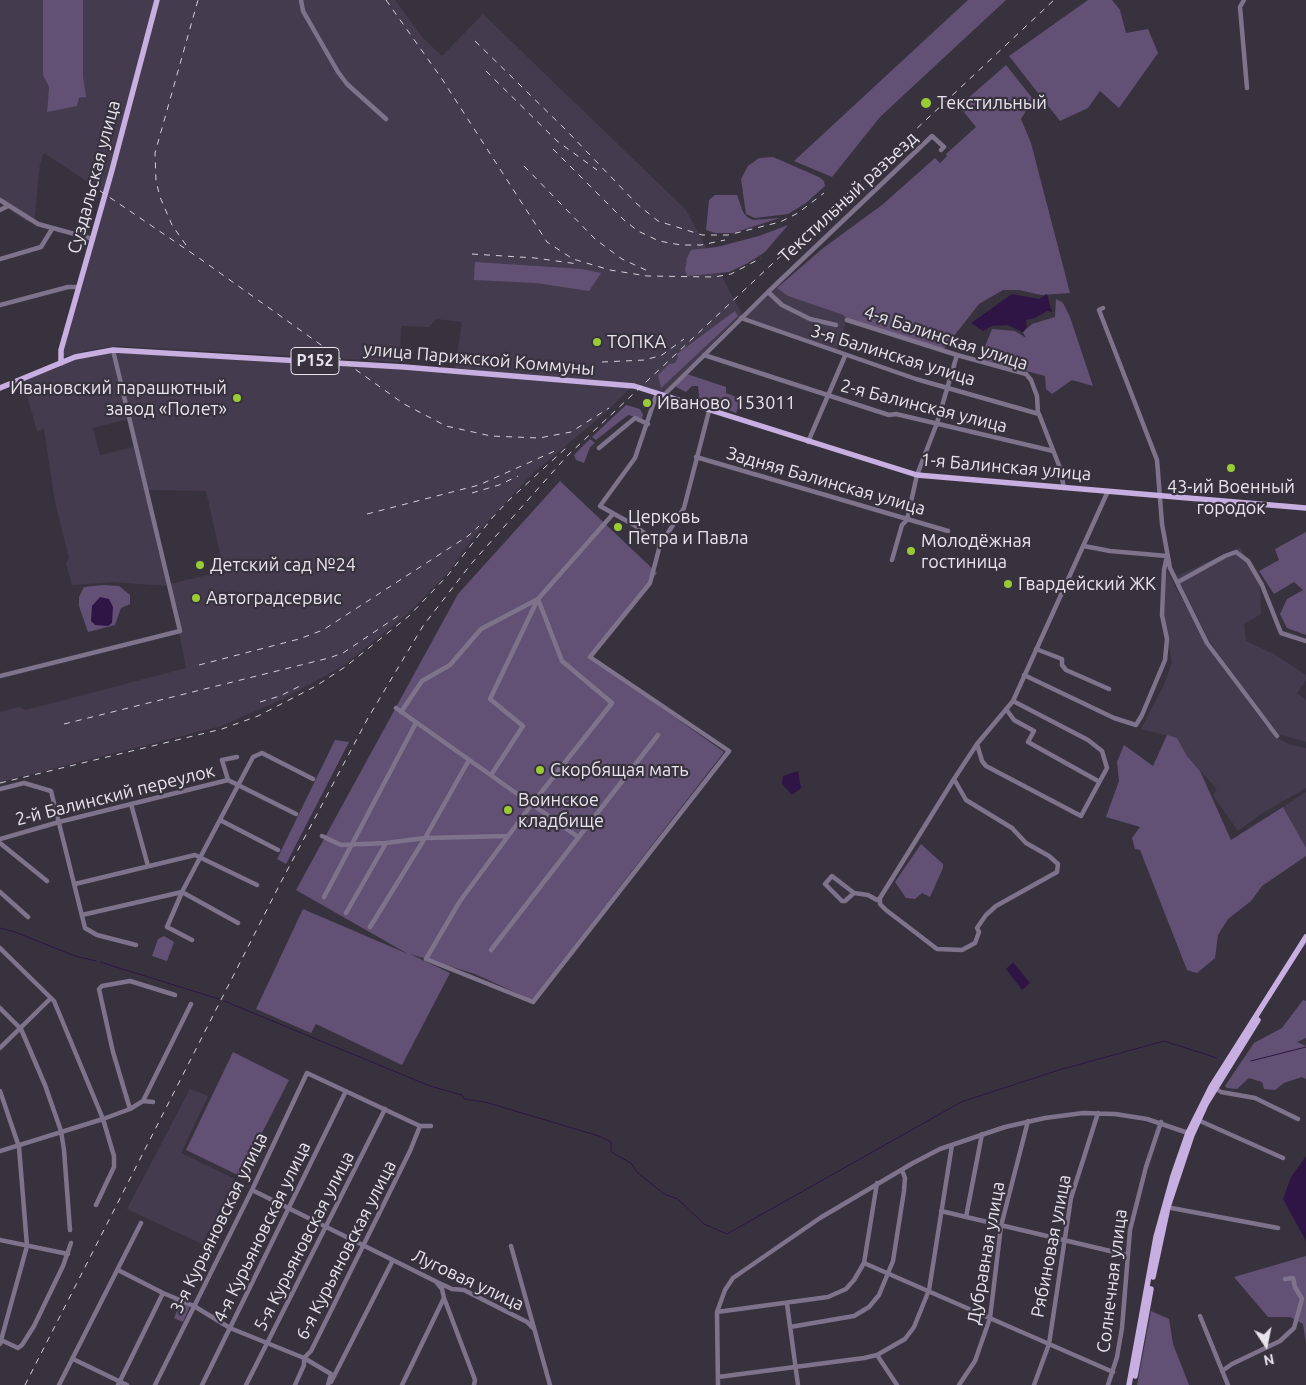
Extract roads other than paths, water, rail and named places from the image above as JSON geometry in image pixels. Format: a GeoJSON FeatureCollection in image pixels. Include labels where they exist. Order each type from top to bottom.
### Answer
{"type":"FeatureCollection","features":[{"type":"Feature","properties":{"kind":"main road","name":"Суздальская улица"},"geometry":{"type":"LineString","coordinates":[[61,363],[61,350],[157,0]]}},
{"type":"Feature","properties":{"kind":"main road","name":"улица Парижской Коммуны"},"geometry":{"type":"LineString","coordinates":[[0,388],[85,353],[113,350],[375,364],[634,386],[657,393]]}},
{"type":"Feature","properties":{"kind":"main road","name":"1-я Балинская улица"},"geometry":{"type":"LineString","coordinates":[[657,393],[709,411],[918,475],[1108,491]]}},
{"type":"Feature","properties":{"kind":"main road"},"geometry":{"type":"LineString","coordinates":[[1108,491],[1306,508]]}},
{"type":"Feature","properties":{"kind":"main road"},"geometry":{"type":"LineString","coordinates":[[1131,1385],[1166,1207],[1188,1133],[1211,1087],[1306,937]]}},
{"type":"Feature","properties":{"kind":"main road"},"geometry":{"type":"LineString","coordinates":[[1166,1207],[1198,1120],[1215,1088],[1306,944]]}},
{"type":"Feature","properties":{"kind":"street"},"geometry":{"type":"LineString","coordinates":[[301,0],[303,10],[338,72],[348,84],[386,119]]}},
{"type":"Feature","properties":{"kind":"street"},"geometry":{"type":"LineString","coordinates":[[1244,0],[1240,7],[1247,88]]}},
{"type":"Feature","properties":{"kind":"street","name":"Текстильный разъезд"},"geometry":{"type":"LineString","coordinates":[[768,292],[932,136],[944,147],[941,150]]}},
{"type":"Feature","properties":{"kind":"street"},"geometry":{"type":"LineString","coordinates":[[0,200],[32,222],[93,239]]}},
{"type":"Feature","properties":{"kind":"street"},"geometry":{"type":"LineString","coordinates":[[0,210],[8,206]]}},
{"type":"Feature","properties":{"kind":"street"},"geometry":{"type":"LineString","coordinates":[[0,259],[41,247],[52,229]]}},
{"type":"Feature","properties":{"kind":"street"},"geometry":{"type":"LineString","coordinates":[[0,305],[68,287],[79,287]]}},
{"type":"Feature","properties":{"kind":"street"},"geometry":{"type":"LineString","coordinates":[[664,395],[768,292],[782,305],[810,320],[836,325]]}},
{"type":"Feature","properties":{"kind":"street"},"geometry":{"type":"LineString","coordinates":[[1103,308],[1099,310],[1152,446],[1158,477],[1167,556],[1207,642],[1278,736]]}},
{"type":"Feature","properties":{"kind":"street","name":"3-я Балинская улица"},"geometry":{"type":"LineString","coordinates":[[741,318],[845,356],[1039,413]]}},
{"type":"Feature","properties":{"kind":"street","name":"4-я Балинская улица"},"geometry":{"type":"LineString","coordinates":[[848,320],[1028,376],[1037,396],[1039,413]]}},
{"type":"Feature","properties":{"kind":"street"},"geometry":{"type":"LineString","coordinates":[[0,676],[180,631],[113,350]]}},
{"type":"Feature","properties":{"kind":"street","name":"2-я Балинская улица"},"geometry":{"type":"LineString","coordinates":[[704,355],[889,415],[896,414],[1053,451]]}},
{"type":"Feature","properties":{"kind":"street"},"geometry":{"type":"LineString","coordinates":[[892,560],[902,525],[908,520],[918,475],[937,423],[957,355]]}},
{"type":"Feature","properties":{"kind":"street"},"geometry":{"type":"LineString","coordinates":[[808,442],[845,356]]}},
{"type":"Feature","properties":{"kind":"street"},"geometry":{"type":"LineString","coordinates":[[657,393],[635,458],[600,506],[634,525],[660,545]]}},
{"type":"Feature","properties":{"kind":"street"},"geometry":{"type":"LineString","coordinates":[[538,599],[562,661],[612,703],[532,804],[460,901],[426,959],[533,1002],[728,751],[590,657],[650,583],[660,545],[684,508],[709,411]]}},
{"type":"Feature","properties":{"kind":"street"},"geometry":{"type":"LineString","coordinates":[[1039,413],[1060,468],[1064,488]]}},
{"type":"Feature","properties":{"kind":"street"},"geometry":{"type":"LineString","coordinates":[[599,448],[635,418],[648,424]]}},
{"type":"Feature","properties":{"kind":"street","name":"Задняя Балинская улица"},"geometry":{"type":"LineString","coordinates":[[696,457],[948,531]]}},
{"type":"Feature","properties":{"kind":"street","name":"1-я Балинская улица"},"geometry":{"type":"LineString","coordinates":[[880,898],[977,744],[1013,701],[1108,491]]}},
{"type":"Feature","properties":{"kind":"street"},"geometry":{"type":"LineString","coordinates":[[491,775],[523,726],[490,699],[538,599],[613,514]]}},
{"type":"Feature","properties":{"kind":"street"},"geometry":{"type":"LineString","coordinates":[[1084,546],[1110,551],[1167,556]]}},
{"type":"Feature","properties":{"kind":"street"},"geometry":{"type":"LineString","coordinates":[[1178,582],[1225,556],[1236,552],[1248,561],[1262,585],[1281,633],[1306,641]]}},
{"type":"Feature","properties":{"kind":"street"},"geometry":{"type":"LineString","coordinates":[[1024,675],[1054,691],[1136,726],[1165,660],[1167,639],[1162,615],[1164,570],[1167,556]]}},
{"type":"Feature","properties":{"kind":"street"},"geometry":{"type":"LineString","coordinates":[[538,599],[481,629],[450,665],[422,682],[399,710],[578,837]]}},
{"type":"Feature","properties":{"kind":"street"},"geometry":{"type":"LineString","coordinates":[[1036,649],[1062,659],[1062,666],[1066,670],[1109,689]]}},
{"type":"Feature","properties":{"kind":"street"},"geometry":{"type":"LineString","coordinates":[[977,744],[982,761],[986,766],[1080,816],[1106,768],[1107,762],[1102,751],[1096,744],[1013,701]]}},
{"type":"Feature","properties":{"kind":"street"},"geometry":{"type":"LineString","coordinates":[[1006,709],[1014,720],[1034,731],[1028,742],[1098,781]]}},
{"type":"Feature","properties":{"kind":"street"},"geometry":{"type":"LineString","coordinates":[[324,897],[416,723]]}},
{"type":"Feature","properties":{"kind":"street"},"geometry":{"type":"LineString","coordinates":[[491,950],[658,735]]}},
{"type":"Feature","properties":{"kind":"street"},"geometry":{"type":"LineString","coordinates":[[192,940],[167,927],[182,892],[237,784],[258,753],[262,753],[313,779]]}},
{"type":"Feature","properties":{"kind":"street"},"geometry":{"type":"LineString","coordinates":[[228,780],[222,760],[238,757]]}},
{"type":"Feature","properties":{"kind":"street"},"geometry":{"type":"LineString","coordinates":[[370,927],[425,838],[469,760]]}},
{"type":"Feature","properties":{"kind":"street"},"geometry":{"type":"LineString","coordinates":[[854,892],[845,901],[842,901],[825,884],[832,876],[854,892],[868,895],[877,900],[880,898],[880,904],[886,910],[936,948],[969,948],[978,938],[977,928],[986,915],[996,906],[1050,876],[1058,868],[1058,864],[1049,856],[1026,843],[1012,828],[966,800],[954,779]]}},
{"type":"Feature","properties":{"kind":"street","name":"2-й Балинский переулок"},"geometry":{"type":"LineString","coordinates":[[0,841],[59,822],[228,780],[296,814]]}},
{"type":"Feature","properties":{"kind":"street"},"geometry":{"type":"LineString","coordinates":[[0,789],[24,784],[51,791],[85,928],[97,935],[136,945]]}},
{"type":"Feature","properties":{"kind":"street"},"geometry":{"type":"LineString","coordinates":[[132,804],[148,866]]}},
{"type":"Feature","properties":{"kind":"street"},"geometry":{"type":"LineString","coordinates":[[220,820],[278,850]]}},
{"type":"Feature","properties":{"kind":"street"},"geometry":{"type":"LineString","coordinates":[[322,836],[341,846],[386,844],[425,838],[508,836]]}},
{"type":"Feature","properties":{"kind":"street"},"geometry":{"type":"LineString","coordinates":[[0,841],[47,881]]}},
{"type":"Feature","properties":{"kind":"street"},"geometry":{"type":"LineString","coordinates":[[346,914],[386,844]]}},
{"type":"Feature","properties":{"kind":"street"},"geometry":{"type":"LineString","coordinates":[[75,884],[195,855],[257,885]]}},
{"type":"Feature","properties":{"kind":"street"},"geometry":{"type":"LineString","coordinates":[[0,892],[28,917]]}},
{"type":"Feature","properties":{"kind":"street"},"geometry":{"type":"LineString","coordinates":[[82,915],[182,892],[238,923]]}},
{"type":"Feature","properties":{"kind":"street"},"geometry":{"type":"LineString","coordinates":[[0,948],[53,999],[103,1119],[114,1156],[114,1167],[96,1205]]}},
{"type":"Feature","properties":{"kind":"street"},"geometry":{"type":"LineString","coordinates":[[130,1109],[113,1052],[99,989],[102,986],[130,981],[175,995]]}},
{"type":"Feature","properties":{"kind":"street"},"geometry":{"type":"LineString","coordinates":[[0,1048],[53,999]]}},
{"type":"Feature","properties":{"kind":"street"},"geometry":{"type":"LineString","coordinates":[[0,1151],[103,1119],[130,1109],[143,1101],[192,1004]]}},
{"type":"Feature","properties":{"kind":"street"},"geometry":{"type":"LineString","coordinates":[[0,1008],[21,1029],[45,1085],[61,1131],[70,1230]]}},
{"type":"Feature","properties":{"kind":"street","name":"3-я Курьяновская улица"},"geometry":{"type":"LineString","coordinates":[[155,1385],[252,1190],[307,1073],[346,1091]]}},
{"type":"Feature","properties":{"kind":"street"},"geometry":{"type":"LineString","coordinates":[[1215,1088],[1221,1092],[1255,1098],[1298,1119]]}},
{"type":"Feature","properties":{"kind":"street"},"geometry":{"type":"LineString","coordinates":[[0,1091],[18,1144],[27,1246],[1,1341],[18,1348],[34,1326],[71,1244]]}},
{"type":"Feature","properties":{"kind":"street"},"geometry":{"type":"LineString","coordinates":[[346,1091],[420,1126],[431,1126]]}},
{"type":"Feature","properties":{"kind":"street","name":"4-я Курьяновская улица"},"geometry":{"type":"LineString","coordinates":[[202,1385],[346,1091]]}},
{"type":"Feature","properties":{"kind":"street"},"geometry":{"type":"LineString","coordinates":[[143,1101],[153,1102]]}},
{"type":"Feature","properties":{"kind":"street","name":"5-я Курьяновская улица"},"geometry":{"type":"LineString","coordinates":[[246,1385],[385,1109]]}},
{"type":"Feature","properties":{"kind":"street"},"geometry":{"type":"LineString","coordinates":[[718,1385],[718,1312],[725,1290],[739,1273],[820,1218],[877,1183],[952,1145],[1028,1121],[1098,1113],[1132,1116],[1161,1122],[1188,1133]]}},
{"type":"Feature","properties":{"kind":"street","name":"Рябиновая улица"},"geometry":{"type":"LineString","coordinates":[[1034,1385],[1049,1344],[1071,1198],[1098,1113]]}},
{"type":"Feature","properties":{"kind":"street"},"geometry":{"type":"LineString","coordinates":[[1198,1120],[1283,1158]]}},
{"type":"Feature","properties":{"kind":"street","name":"Дубравная улица"},"geometry":{"type":"LineString","coordinates":[[958,1385],[975,1361],[990,1318],[1001,1226],[1028,1121]]}},
{"type":"Feature","properties":{"kind":"street","name":"Солнечная улица"},"geometry":{"type":"LineString","coordinates":[[1108,1385],[1113,1372],[1122,1328],[1127,1255],[1135,1207],[1161,1122]]}},
{"type":"Feature","properties":{"kind":"street","name":"6-я Курьяновская улица"},"geometry":{"type":"LineString","coordinates":[[295,1385],[304,1366],[304,1358],[311,1351],[410,1151],[420,1126]]}},
{"type":"Feature","properties":{"kind":"street"},"geometry":{"type":"LineString","coordinates":[[966,1217],[982,1134]]}},
{"type":"Feature","properties":{"kind":"street"},"geometry":{"type":"LineString","coordinates":[[718,1377],[854,1360],[877,1355],[905,1339],[914,1327],[929,1290],[952,1145]]}},
{"type":"Feature","properties":{"kind":"street"},"geometry":{"type":"LineString","coordinates":[[790,1328],[842,1319],[860,1313],[879,1295],[889,1273],[904,1198],[905,1178],[902,1170]]}},
{"type":"Feature","properties":{"kind":"street"},"geometry":{"type":"LineString","coordinates":[[718,1312],[787,1304],[828,1297],[842,1292],[854,1280],[864,1263],[877,1183]]}},
{"type":"Feature","properties":{"kind":"street","name":"Луговая улица"},"geometry":{"type":"LineString","coordinates":[[252,1190],[437,1282],[452,1289],[464,1290],[527,1322],[533,1328]]}},
{"type":"Feature","properties":{"kind":"street"},"geometry":{"type":"LineString","coordinates":[[1166,1207],[1278,1228]]}},
{"type":"Feature","properties":{"kind":"street"},"geometry":{"type":"LineString","coordinates":[[941,1211],[1127,1255]]}},
{"type":"Feature","properties":{"kind":"street"},"geometry":{"type":"LineString","coordinates":[[59,1385],[141,1223]]}},
{"type":"Feature","properties":{"kind":"street"},"geometry":{"type":"LineString","coordinates":[[0,1240],[68,1254]]}},
{"type":"Feature","properties":{"kind":"street"},"geometry":{"type":"LineString","coordinates":[[511,1246],[550,1385]]}},
{"type":"Feature","properties":{"kind":"street"},"geometry":{"type":"LineString","coordinates":[[328,1385],[391,1260]]}},
{"type":"Feature","properties":{"kind":"street"},"geometry":{"type":"LineString","coordinates":[[864,1263],[1113,1372]]}},
{"type":"Feature","properties":{"kind":"street"},"geometry":{"type":"LineString","coordinates":[[118,1270],[163,1293],[194,1306],[230,1328],[304,1358],[331,1374],[328,1385]]}},
{"type":"Feature","properties":{"kind":"street"},"geometry":{"type":"LineString","coordinates":[[1222,1371],[1232,1364],[1280,1341],[1294,1328],[1302,1299],[1295,1287],[1293,1278],[1285,1278]]}},
{"type":"Feature","properties":{"kind":"street"},"geometry":{"type":"LineString","coordinates":[[437,1282],[442,1289],[475,1380],[474,1385]]}},
{"type":"Feature","properties":{"kind":"street"},"geometry":{"type":"LineString","coordinates":[[119,1383],[163,1293]]}},
{"type":"Feature","properties":{"kind":"street"},"geometry":{"type":"LineString","coordinates":[[402,1385],[444,1298]]}},
{"type":"Feature","properties":{"kind":"street"},"geometry":{"type":"LineString","coordinates":[[787,1304],[798,1385]]}},
{"type":"Feature","properties":{"kind":"street"},"geometry":{"type":"LineString","coordinates":[[1200,1316],[1228,1385]]}},
{"type":"Feature","properties":{"kind":"street"},"geometry":{"type":"LineString","coordinates":[[877,1355],[897,1385]]}},
{"type":"Feature","properties":{"kind":"street"},"geometry":{"type":"LineString","coordinates":[[73,1359],[119,1383],[127,1385]]}},
{"type":"Feature","properties":{"kind":"waterway"},"geometry":{"type":"LineString","coordinates":[[0,928],[75,956],[96,961]]}},
{"type":"Feature","properties":{"kind":"waterway"},"geometry":{"type":"LineString","coordinates":[[100,962],[219,999]]}},
{"type":"Feature","properties":{"kind":"waterway"},"geometry":{"type":"LineString","coordinates":[[224,1001],[430,1086],[462,1095],[464,1099],[485,1102],[599,1136],[611,1142],[611,1151],[631,1163],[637,1172],[664,1194],[678,1199],[704,1224],[727,1234],[961,1102],[1059,1070],[1164,1041],[1217,1058]]}},
{"type":"Feature","properties":{"kind":"waterway"},"geometry":{"type":"LineString","coordinates":[[1251,1061],[1306,1047]]}},
{"type":"Feature","properties":{"kind":"railway"},"geometry":{"type":"LineString","coordinates":[[186,245],[172,225],[160,197],[156,181],[155,153],[198,0]]}},
{"type":"Feature","properties":{"kind":"railway"},"geometry":{"type":"LineString","coordinates":[[386,0],[442,79],[547,242],[573,259],[610,270],[647,276],[714,277],[731,274],[761,258]]}},
{"type":"Feature","properties":{"kind":"railway"},"geometry":{"type":"LineString","coordinates":[[25,1385],[281,882],[368,718],[423,626],[471,564],[567,456],[1054,0]]}},
{"type":"Feature","properties":{"kind":"railway"},"geometry":{"type":"LineString","coordinates":[[475,41],[566,130],[637,204],[658,221],[702,235],[728,235],[780,222],[798,213],[824,193]]}},
{"type":"Feature","properties":{"kind":"railway"},"geometry":{"type":"LineString","coordinates":[[486,71],[557,141],[597,170]]}},
{"type":"Feature","properties":{"kind":"railway"},"geometry":{"type":"LineString","coordinates":[[553,149],[624,220],[638,231],[659,241],[681,245],[701,245],[725,240]]}},
{"type":"Feature","properties":{"kind":"railway"},"geometry":{"type":"LineString","coordinates":[[524,166],[595,239],[622,259],[650,272]]}},
{"type":"Feature","properties":{"kind":"railway"},"geometry":{"type":"LineString","coordinates":[[90,184],[199,258],[404,404],[446,426],[491,436],[539,438],[571,432],[609,408]]}},
{"type":"Feature","properties":{"kind":"railway"},"geometry":{"type":"LineString","coordinates":[[472,254],[535,258],[578,264]]}},
{"type":"Feature","properties":{"kind":"railway"},"geometry":{"type":"LineString","coordinates":[[602,362],[645,360],[662,355],[684,339]]}},
{"type":"Feature","properties":{"kind":"railway"},"geometry":{"type":"LineString","coordinates":[[0,783],[222,729],[258,716],[316,686],[345,667],[409,616],[448,575],[492,518],[566,448]]}},
{"type":"Feature","properties":{"kind":"railway"},"geometry":{"type":"LineString","coordinates":[[367,514],[479,485],[557,450]]}},
{"type":"Feature","properties":{"kind":"railway"},"geometry":{"type":"LineString","coordinates":[[472,493],[499,485],[518,476]]}},
{"type":"Feature","properties":{"kind":"railway"},"geometry":{"type":"LineString","coordinates":[[199,665],[299,639],[323,630],[468,536],[479,526]]}},
{"type":"Feature","properties":{"kind":"railway"},"geometry":{"type":"LineString","coordinates":[[64,724],[329,658],[343,653],[398,616]]}},
{"type":"Feature","properties":{"kind":"railway"},"geometry":{"type":"LineString","coordinates":[[260,702],[280,696],[300,686]]}},
{"type":"Feature","properties":{"kind":"place","name":"Текстильный"},"geometry":{"type":"Point","coordinates":[926,103]}},
{"type":"Feature","properties":{"kind":"place","name":"ТОПКА"},"geometry":{"type":"Point","coordinates":[597,342]}},
{"type":"Feature","properties":{"kind":"place","name":"Ивановский парашютный завод «Полет»"},"geometry":{"type":"Point","coordinates":[237,398]}},
{"type":"Feature","properties":{"kind":"place","name":"Иваново 153011"},"geometry":{"type":"Point","coordinates":[647,403]}},
{"type":"Feature","properties":{"kind":"place","name":"43-ий Военный городок"},"geometry":{"type":"Point","coordinates":[1231,468]}},
{"type":"Feature","properties":{"kind":"place","name":"Церковь Петра и Павла"},"geometry":{"type":"Point","coordinates":[618,527]}},
{"type":"Feature","properties":{"kind":"place","name":"Молодёжная гостиница"},"geometry":{"type":"Point","coordinates":[911,551]}},
{"type":"Feature","properties":{"kind":"place","name":"Детский сад №24"},"geometry":{"type":"Point","coordinates":[200,565]}},
{"type":"Feature","properties":{"kind":"place","name":"Гвардейский ЖК"},"geometry":{"type":"Point","coordinates":[1008,584]}},
{"type":"Feature","properties":{"kind":"place","name":"Автоградсервис"},"geometry":{"type":"Point","coordinates":[196,598]}},
{"type":"Feature","properties":{"kind":"place","name":"Скорбящая мать"},"geometry":{"type":"Point","coordinates":[540,770]}},
{"type":"Feature","properties":{"kind":"place","name":"Воинское кладбище"},"geometry":{"type":"Point","coordinates":[508,810]}}]}
